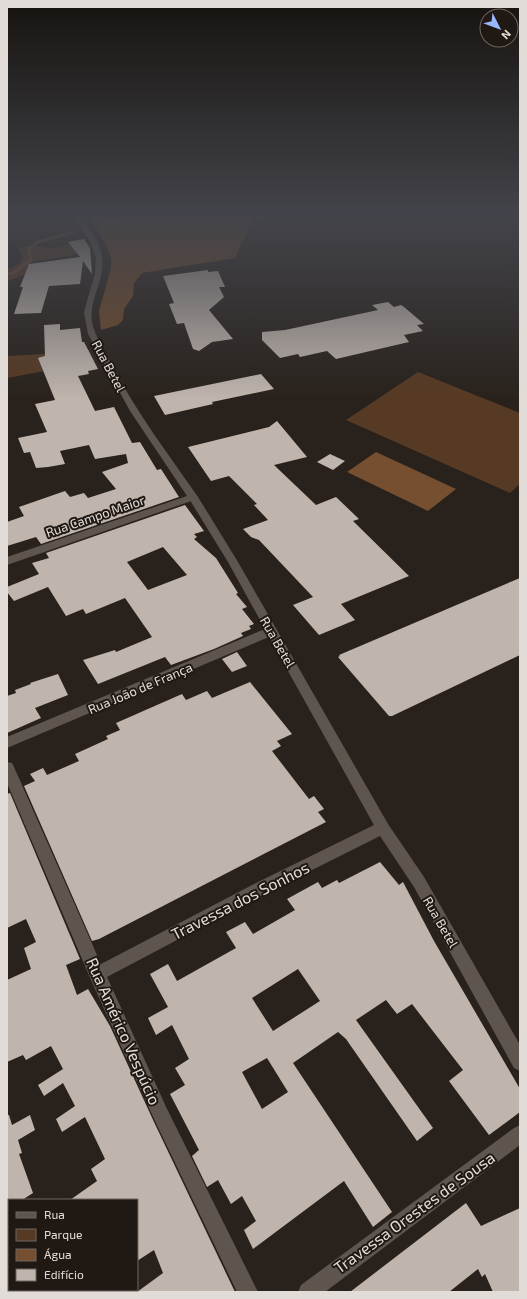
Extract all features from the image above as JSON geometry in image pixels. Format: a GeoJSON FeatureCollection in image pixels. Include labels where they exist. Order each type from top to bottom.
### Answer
{"type":"FeatureCollection","features":[{"type":"Feature","properties":{"kind":"street","name":"Rua Betel"},"geometry":{"type":"LineString","coordinates":[[97,278],[88,302],[88,320],[95,340],[113,376],[159,449],[193,498],[272,631],[383,828],[433,907],[520,1062]]}},
{"type":"Feature","properties":{"kind":"street","name":"Rua Campo Maior"},"geometry":{"type":"LineString","coordinates":[[7,561],[193,498]]}},
{"type":"Feature","properties":{"kind":"street","name":"Rua João de França"},"geometry":{"type":"LineString","coordinates":[[7,743],[272,631]]}},
{"type":"Feature","properties":{"kind":"street","name":"Rua Américo Vespúcio"},"geometry":{"type":"LineString","coordinates":[[7,767],[97,974],[161,1115],[248,1292]]}},
{"type":"Feature","properties":{"kind":"street","name":"Travessa dos Sonhos"},"geometry":{"type":"LineString","coordinates":[[97,974],[383,828]]}},
{"type":"Feature","properties":{"kind":"street","name":"Travessa Orestes de Sousa"},"geometry":{"type":"LineString","coordinates":[[308,1292],[520,1134]]}},
{"type":"Feature","properties":{"kind":"green space"},"geometry":{"type":"Polygon","coordinates":[[[7,278],[18,278],[17,278],[7,281],[7,278]]]}},
{"type":"Feature","properties":{"kind":"green space"},"geometry":{"type":"Polygon","coordinates":[[[89,350],[94,362],[7,378],[7,356],[62,353],[63,355],[89,350]]]}},
{"type":"Feature","properties":{"kind":"green space"},"geometry":{"type":"Polygon","coordinates":[[[418,372],[520,413],[520,484],[510,493],[346,420],[418,372]]]}},
{"type":"Feature","properties":{"kind":"shaded area"},"geometry":{"type":"Polygon","coordinates":[[[108,278],[138,278],[134,283],[133,296],[124,309],[123,320],[118,325],[101,330],[99,311],[108,278]]]}},
{"type":"Feature","properties":{"kind":"water"},"geometry":{"type":"Polygon","coordinates":[[[376,452],[456,489],[428,511],[347,472],[376,452]]]}},
{"type":"Feature","properties":{"kind":"building"},"geometry":{"type":"Polygon","coordinates":[[[24,278],[81,278],[80,284],[49,286],[41,313],[14,314],[23,287],[20,287],[24,278]]]}},
{"type":"Feature","properties":{"kind":"building"},"geometry":{"type":"Polygon","coordinates":[[[164,278],[221,278],[225,287],[219,287],[224,297],[209,310],[233,339],[212,342],[199,351],[193,349],[184,323],[177,324],[169,304],[174,303],[164,278]]]}},
{"type":"Feature","properties":{"kind":"building"},"geometry":{"type":"Polygon","coordinates":[[[388,302],[394,307],[401,305],[404,307],[424,324],[417,325],[423,331],[404,335],[409,342],[336,359],[327,351],[300,357],[298,354],[280,358],[262,340],[262,332],[285,330],[378,310],[372,305],[388,302]]]}},
{"type":"Feature","properties":{"kind":"building"},"geometry":{"type":"Polygon","coordinates":[[[60,324],[60,330],[80,328],[82,342],[84,342],[98,369],[88,371],[89,374],[78,376],[95,411],[114,407],[132,443],[140,442],[157,470],[161,469],[179,497],[41,544],[36,537],[7,546],[7,522],[24,516],[19,507],[65,491],[70,497],[84,493],[88,498],[116,489],[102,472],[128,463],[126,454],[95,459],[89,445],[60,451],[65,464],[48,467],[36,468],[30,452],[24,453],[18,438],[47,432],[35,404],[55,400],[38,358],[45,356],[44,325],[60,324]]]}},
{"type":"Feature","properties":{"kind":"building"},"geometry":{"type":"Polygon","coordinates":[[[261,374],[274,389],[212,402],[213,404],[165,415],[154,396],[261,374]]]}},
{"type":"Feature","properties":{"kind":"building"},"geometry":{"type":"Polygon","coordinates":[[[277,421],[307,457],[274,465],[316,505],[336,497],[359,519],[353,521],[409,576],[341,604],[355,620],[319,635],[293,605],[313,597],[259,540],[251,537],[243,529],[268,520],[254,505],[257,504],[229,476],[211,481],[188,447],[269,427],[277,421]]]}},
{"type":"Feature","properties":{"kind":"building"},"geometry":{"type":"Polygon","coordinates":[[[330,454],[345,461],[333,470],[317,462],[330,454]]]}},
{"type":"Feature","properties":{"kind":"building"},"geometry":{"type":"Polygon","coordinates":[[[185,505],[204,531],[194,534],[197,537],[194,539],[216,558],[238,593],[236,594],[247,607],[242,609],[254,624],[249,626],[251,629],[241,633],[243,636],[214,649],[171,665],[165,657],[98,684],[83,660],[115,650],[116,652],[152,637],[125,598],[86,614],[83,609],[66,616],[48,587],[14,601],[7,592],[7,587],[39,574],[32,563],[49,558],[46,553],[185,505]],[[163,547],[127,562],[148,590],[187,575],[163,547]]]}},
{"type":"Feature","properties":{"kind":"building"},"geometry":{"type":"Polygon","coordinates":[[[520,578],[520,655],[392,716],[389,716],[338,657],[340,656],[339,655],[520,578]]]}},
{"type":"Feature","properties":{"kind":"building"},"geometry":{"type":"Polygon","coordinates":[[[237,652],[247,666],[232,672],[222,659],[237,652]]]}},
{"type":"Feature","properties":{"kind":"building"},"geometry":{"type":"Polygon","coordinates":[[[58,674],[68,695],[35,708],[41,718],[7,733],[7,696],[16,693],[15,690],[31,684],[30,683],[58,674]]]}},
{"type":"Feature","properties":{"kind":"building"},"geometry":{"type":"Polygon","coordinates":[[[250,682],[292,734],[277,741],[281,746],[272,751],[309,799],[314,796],[324,809],[318,812],[326,822],[99,939],[92,941],[24,786],[35,781],[30,774],[43,768],[47,775],[79,761],[75,754],[108,739],[106,736],[120,730],[116,723],[182,694],[186,700],[207,691],[212,698],[250,682]]]}},
{"type":"Feature","properties":{"kind":"building"},"geometry":{"type":"Polygon","coordinates":[[[10,793],[80,959],[66,965],[77,995],[88,989],[110,1026],[235,1292],[137,1292],[163,1273],[154,1250],[138,1260],[138,1199],[71,1199],[97,1181],[91,1169],[105,1159],[85,1117],[62,1132],[56,1119],[75,1106],[63,1083],[44,1096],[38,1085],[63,1069],[51,1046],[26,1060],[23,1055],[7,1062],[7,980],[31,969],[24,948],[36,942],[26,919],[7,928],[7,794],[10,793]]]}},
{"type":"Feature","properties":{"kind":"building"},"geometry":{"type":"Polygon","coordinates":[[[380,862],[399,885],[403,882],[434,941],[520,1089],[520,1112],[489,1135],[449,1081],[463,1070],[412,1004],[397,1014],[386,1000],[356,1020],[433,1128],[417,1141],[346,1039],[338,1032],[293,1063],[392,1212],[373,1227],[344,1181],[253,1249],[244,1230],[256,1221],[242,1196],[231,1204],[218,1180],[207,1187],[192,1156],[199,1150],[170,1094],[185,1085],[175,1068],[189,1059],[172,1025],[156,1035],[148,1018],[168,1007],[150,974],[168,964],[177,981],[236,948],[226,932],[245,922],[253,934],[295,910],[287,899],[318,882],[322,888],[337,880],[339,883],[380,862]],[[298,969],[252,998],[273,1031],[320,1001],[298,969]],[[267,1058],[242,1072],[262,1109],[288,1092],[267,1058]]]}},
{"type":"Feature","properties":{"kind":"building"},"geometry":{"type":"Polygon","coordinates":[[[7,1115],[9,1115],[12,1125],[30,1115],[35,1130],[18,1140],[22,1153],[19,1154],[33,1193],[24,1199],[7,1200],[7,1115]]]}},
{"type":"Feature","properties":{"kind":"building"},"geometry":{"type":"Polygon","coordinates":[[[466,1203],[481,1226],[520,1208],[520,1292],[493,1292],[485,1274],[482,1277],[478,1269],[449,1292],[350,1292],[466,1203]]]}}]}
